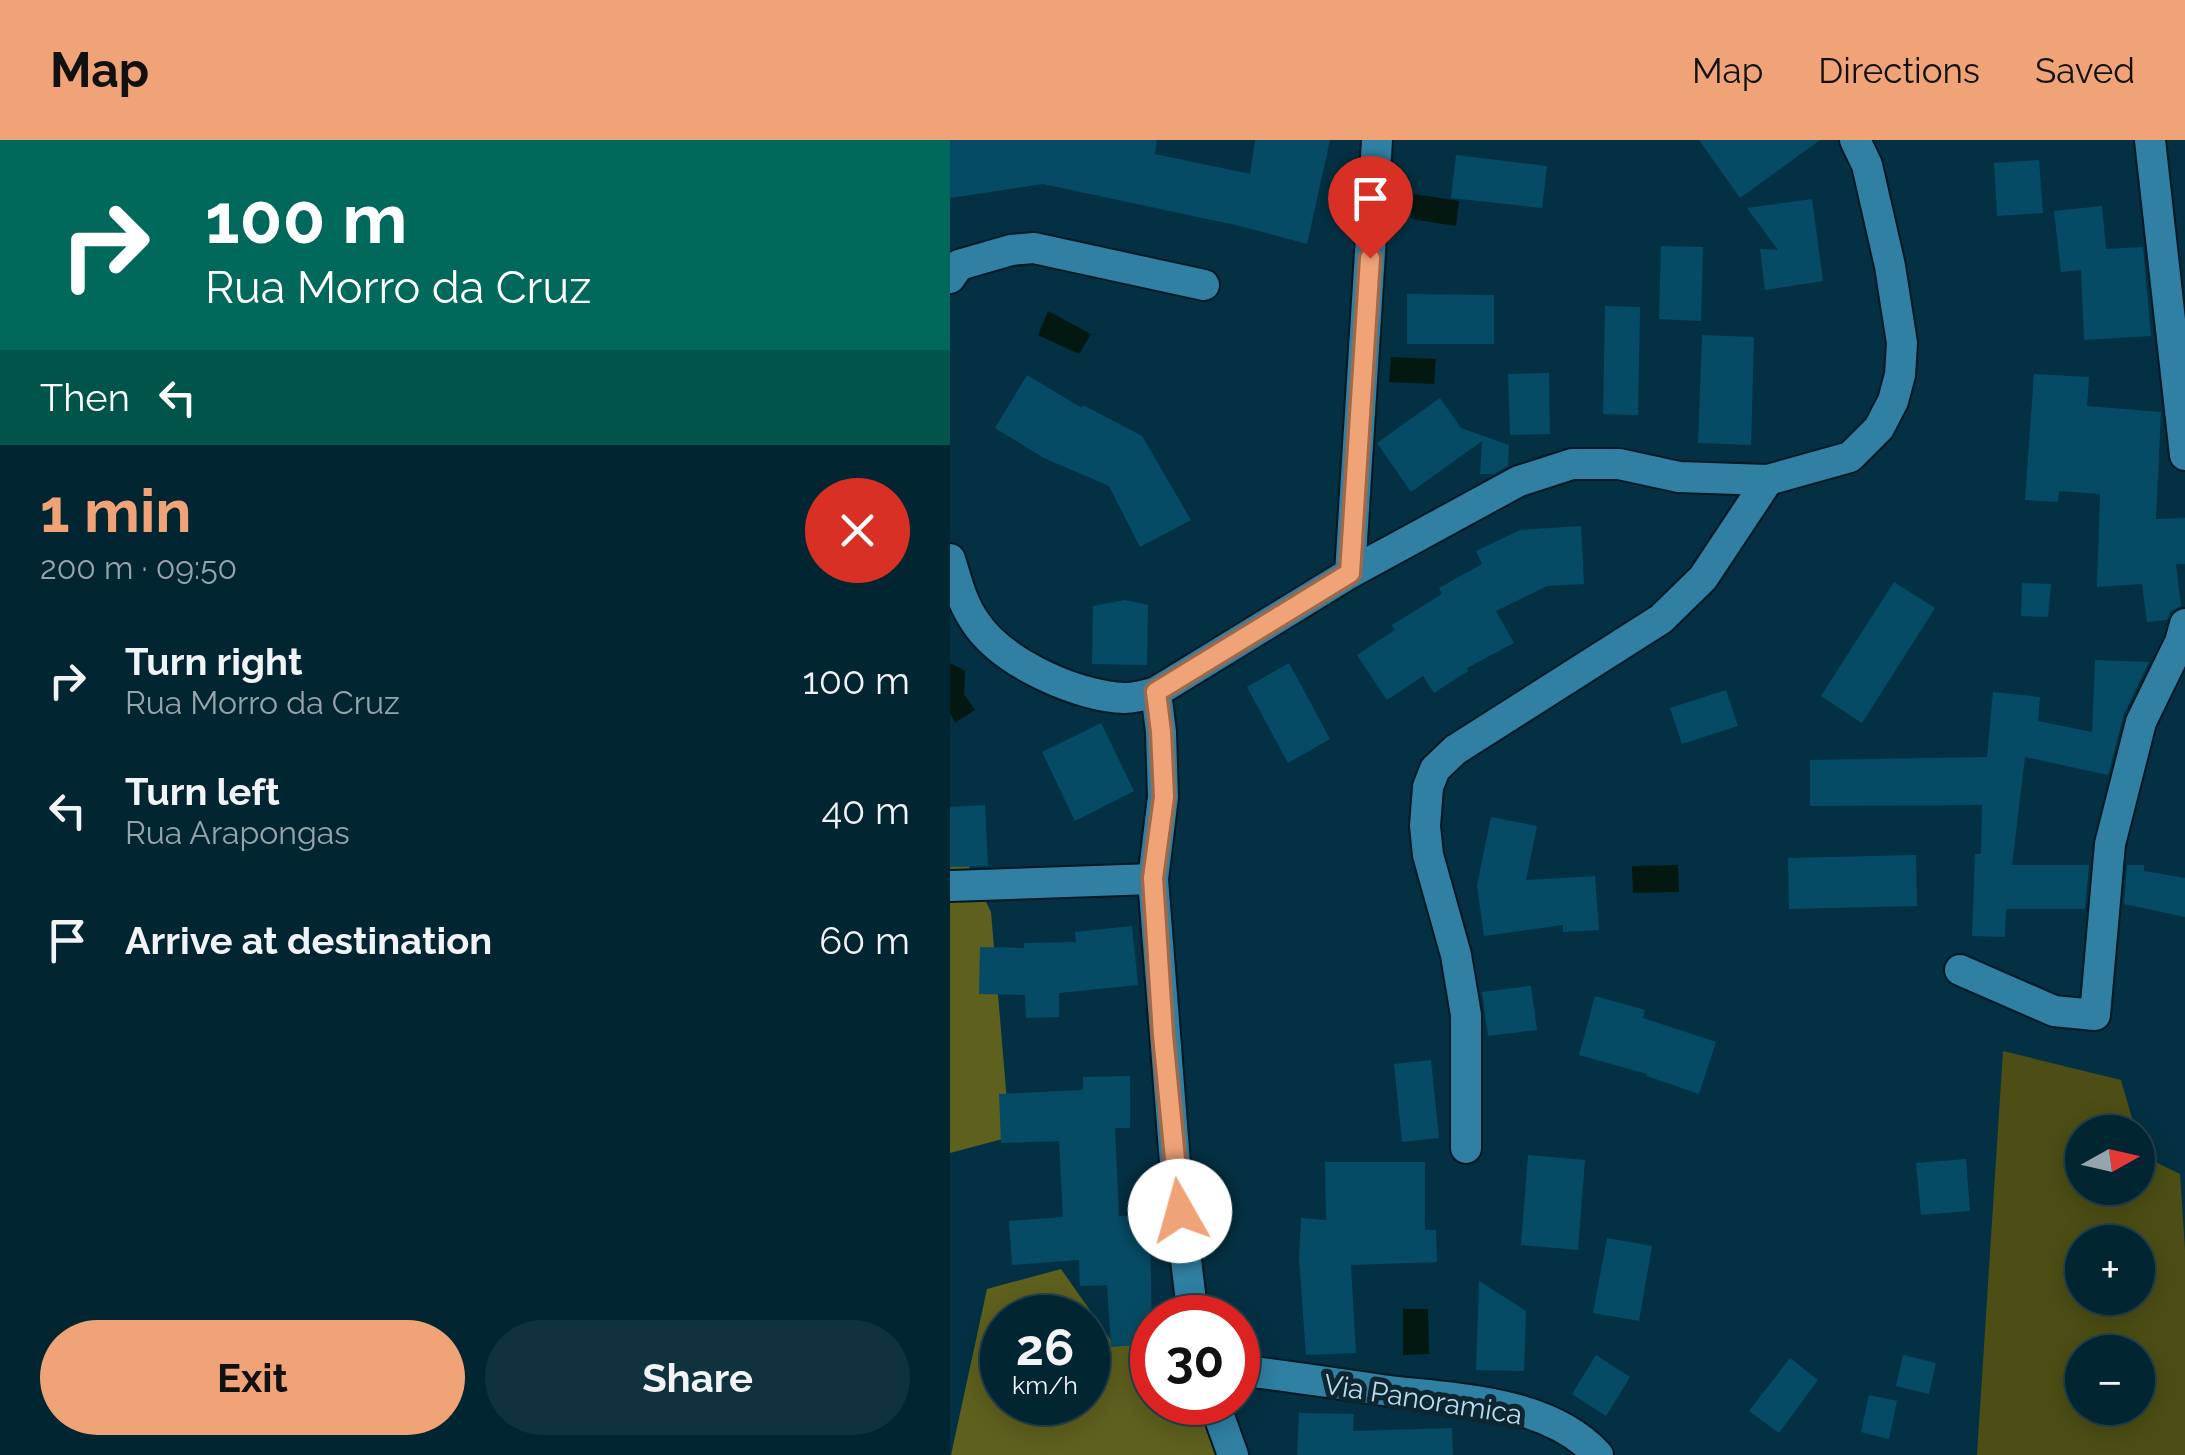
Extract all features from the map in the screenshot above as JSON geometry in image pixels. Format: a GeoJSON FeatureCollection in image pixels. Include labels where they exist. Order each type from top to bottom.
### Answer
{"type":"FeatureCollection","features":[{"type":"Feature","properties":{"kind":"street"},"geometry":{"type":"LineString","coordinates":[[1350,573],[1377,140]]}},
{"type":"Feature","properties":{"kind":"street"},"geometry":{"type":"LineString","coordinates":[[950,558],[961,597],[978,626],[1008,654],[1058,683],[1100,696],[1129,698],[1156,692],[1350,573],[1520,481],[1572,464],[1618,464],[1679,477],[1768,480],[1850,456],[1879,428],[1893,402],[1902,344],[1890,266],[1867,165],[1855,140]]}},
{"type":"Feature","properties":{"kind":"street"},"geometry":{"type":"LineString","coordinates":[[2150,140],[2185,455]]}},
{"type":"Feature","properties":{"kind":"street"},"geometry":{"type":"LineString","coordinates":[[950,278],[959,265],[1011,250],[1034,248],[1204,285]]}},
{"type":"Feature","properties":{"kind":"street"},"geometry":{"type":"LineString","coordinates":[[1466,1148],[1466,1014],[1456,955],[1428,856],[1428,786],[1435,769],[1455,750],[1661,619],[1702,578],[1768,480]]}},
{"type":"Feature","properties":{"kind":"street"},"geometry":{"type":"LineString","coordinates":[[1960,970],[2054,1012],[2095,1015],[2110,844],[2141,722],[2185,624]]}},
{"type":"Feature","properties":{"kind":"street"},"geometry":{"type":"LineString","coordinates":[[1156,692],[1164,797],[1153,878],[1172,1141],[1190,1295]]}},
{"type":"Feature","properties":{"kind":"street"},"geometry":{"type":"LineString","coordinates":[[950,886],[1153,878]]}},
{"type":"Feature","properties":{"kind":"street","name":"Via Panoramica"},"geometry":{"type":"LineString","coordinates":[[1260,1373],[1469,1400],[1522,1412],[1559,1441],[1589,1445],[1598,1455]]}},
{"type":"Feature","properties":{"kind":"street"},"geometry":{"type":"LineString","coordinates":[[1222,1425],[1233,1455]]}},
{"type":"Feature","properties":{"kind":"shaded area"},"geometry":{"type":"Polygon","coordinates":[[[1414,194],[1459,201],[1456,226],[1411,219],[1414,194]]]}},
{"type":"Feature","properties":{"kind":"shaded area"},"geometry":{"type":"Polygon","coordinates":[[[1048,311],[1091,334],[1079,354],[1038,335],[1048,311]]]}},
{"type":"Feature","properties":{"kind":"shaded area"},"geometry":{"type":"Polygon","coordinates":[[[1391,357],[1436,359],[1434,384],[1389,382],[1391,357]]]}},
{"type":"Feature","properties":{"kind":"shaded area"},"geometry":{"type":"Polygon","coordinates":[[[950,663],[965,671],[964,694],[975,710],[955,723],[950,713],[950,663]]]}},
{"type":"Feature","properties":{"kind":"shaded area"},"geometry":{"type":"Polygon","coordinates":[[[950,828],[991,912],[1010,1137],[950,1153],[950,828]]]}},
{"type":"Feature","properties":{"kind":"shaded area"},"geometry":{"type":"Polygon","coordinates":[[[1678,865],[1679,892],[1633,893],[1632,866],[1678,865]]]}},
{"type":"Feature","properties":{"kind":"shaded area"},"geometry":{"type":"Polygon","coordinates":[[[2003,1051],[2121,1080],[2131,1115],[2065,1115],[2065,1205],[2155,1205],[2155,1162],[2180,1174],[2185,1250],[2185,1455],[1977,1455],[2003,1051]]]}},
{"type":"Feature","properties":{"kind":"shaded area"},"geometry":{"type":"Polygon","coordinates":[[[1061,1269],[1079,1295],[986,1295],[987,1289],[1061,1269]]]}},
{"type":"Feature","properties":{"kind":"shaded area"},"geometry":{"type":"Polygon","coordinates":[[[1403,1309],[1428,1309],[1429,1354],[1403,1355],[1403,1309]]]}},
{"type":"Feature","properties":{"kind":"shaded area"},"geometry":{"type":"Polygon","coordinates":[[[980,1321],[980,1425],[1110,1425],[1110,1339],[1113,1343],[1130,1340],[1130,1425],[1215,1425],[1219,1455],[951,1455],[980,1321]]]}},
{"type":"Feature","properties":{"kind":"building"},"geometry":{"type":"Polygon","coordinates":[[[950,140],[1157,140],[1155,154],[1250,174],[1255,140],[1330,140],[1307,244],[1043,184],[950,198],[950,140]]]}},
{"type":"Feature","properties":{"kind":"building"},"geometry":{"type":"Polygon","coordinates":[[[1699,140],[1820,140],[1740,198],[1699,140]]]}},
{"type":"Feature","properties":{"kind":"building"},"geometry":{"type":"Polygon","coordinates":[[[1456,155],[1547,166],[1542,208],[1451,198],[1456,155]]]}},
{"type":"Feature","properties":{"kind":"building"},"geometry":{"type":"Polygon","coordinates":[[[2039,160],[2043,213],[1997,216],[1994,163],[2039,160]]]}},
{"type":"Feature","properties":{"kind":"building"},"geometry":{"type":"Polygon","coordinates":[[[1812,199],[1823,281],[1765,290],[1760,249],[1778,250],[1747,208],[1812,199]]]}},
{"type":"Feature","properties":{"kind":"building"},"geometry":{"type":"Polygon","coordinates":[[[2102,206],[2106,249],[2143,247],[2151,336],[2084,340],[2081,270],[2061,272],[2054,211],[2102,206]]]}},
{"type":"Feature","properties":{"kind":"building"},"geometry":{"type":"Polygon","coordinates":[[[1661,246],[1703,247],[1701,321],[1659,319],[1661,246]]]}},
{"type":"Feature","properties":{"kind":"building"},"geometry":{"type":"Polygon","coordinates":[[[1407,294],[1494,295],[1494,344],[1407,344],[1407,294]]]}},
{"type":"Feature","properties":{"kind":"building"},"geometry":{"type":"Polygon","coordinates":[[[1605,306],[1640,307],[1638,415],[1603,414],[1605,306]]]}},
{"type":"Feature","properties":{"kind":"building"},"geometry":{"type":"Polygon","coordinates":[[[1702,335],[1754,337],[1751,445],[1698,443],[1702,335]]]}},
{"type":"Feature","properties":{"kind":"building"},"geometry":{"type":"Polygon","coordinates":[[[1549,373],[1550,434],[1510,435],[1508,374],[1549,373]]]}},
{"type":"Feature","properties":{"kind":"building"},"geometry":{"type":"Polygon","coordinates":[[[2034,374],[2089,377],[2087,406],[2161,412],[2156,519],[2185,518],[2185,564],[2176,564],[2181,606],[2171,611],[2167,620],[2147,622],[2142,584],[2097,587],[2100,494],[2059,491],[2058,502],[2025,500],[2034,374]]]}},
{"type":"Feature","properties":{"kind":"building"},"geometry":{"type":"Polygon","coordinates":[[[1027,375],[1082,408],[1083,405],[1142,436],[1191,520],[1140,547],[1109,486],[1044,458],[995,428],[1027,375]]]}},
{"type":"Feature","properties":{"kind":"building"},"geometry":{"type":"Polygon","coordinates":[[[1440,398],[1461,428],[1509,445],[1508,466],[1494,474],[1480,474],[1482,441],[1411,492],[1377,443],[1440,398]]]}},
{"type":"Feature","properties":{"kind":"building"},"geometry":{"type":"Polygon","coordinates":[[[1581,526],[1584,584],[1547,586],[1496,611],[1514,643],[1467,668],[1434,693],[1423,676],[1387,700],[1357,655],[1395,630],[1392,625],[1442,594],[1439,588],[1482,564],[1476,551],[1520,530],[1581,526]]]}},
{"type":"Feature","properties":{"kind":"building"},"geometry":{"type":"Polygon","coordinates":[[[1894,582],[1935,608],[1862,723],[1821,696],[1894,582]]]}},
{"type":"Feature","properties":{"kind":"building"},"geometry":{"type":"Polygon","coordinates":[[[2022,583],[2051,584],[2048,617],[2021,616],[2022,583]]]}},
{"type":"Feature","properties":{"kind":"building"},"geometry":{"type":"Polygon","coordinates":[[[1125,600],[1148,605],[1147,665],[1092,664],[1093,606],[1125,600]]]}},
{"type":"Feature","properties":{"kind":"building"},"geometry":{"type":"Polygon","coordinates":[[[2095,660],[2149,662],[2124,714],[2108,775],[2025,757],[2012,865],[2089,865],[2085,909],[2006,909],[2005,937],[1972,936],[1975,854],[1981,854],[1982,805],[1810,806],[1810,760],[1987,757],[1993,692],[2040,697],[2038,721],[2092,732],[2095,660]]]}},
{"type":"Feature","properties":{"kind":"building"},"geometry":{"type":"Polygon","coordinates":[[[1289,663],[1330,739],[1288,763],[1247,687],[1289,663]]]}},
{"type":"Feature","properties":{"kind":"building"},"geometry":{"type":"Polygon","coordinates":[[[1726,690],[1738,726],[1682,744],[1670,708],[1726,690]]]}},
{"type":"Feature","properties":{"kind":"building"},"geometry":{"type":"Polygon","coordinates":[[[1101,723],[1134,791],[1075,821],[1042,752],[1101,723]]]}},
{"type":"Feature","properties":{"kind":"building"},"geometry":{"type":"Polygon","coordinates":[[[985,805],[988,866],[950,867],[950,807],[985,805]]]}},
{"type":"Feature","properties":{"kind":"building"},"geometry":{"type":"Polygon","coordinates":[[[1491,817],[1537,826],[1526,880],[1595,876],[1599,930],[1563,932],[1563,925],[1484,936],[1477,885],[1491,817]]]}},
{"type":"Feature","properties":{"kind":"building"},"geometry":{"type":"Polygon","coordinates":[[[1916,855],[1917,906],[1789,909],[1788,858],[1916,855]]]}},
{"type":"Feature","properties":{"kind":"building"},"geometry":{"type":"Polygon","coordinates":[[[2127,865],[2144,865],[2144,871],[2185,878],[2185,917],[2124,904],[2127,865]]]}},
{"type":"Feature","properties":{"kind":"building"},"geometry":{"type":"Polygon","coordinates":[[[1132,926],[1138,985],[1059,993],[1059,1017],[1026,1018],[1025,995],[979,994],[980,947],[1024,948],[1024,943],[1076,942],[1075,932],[1132,926]]]}},
{"type":"Feature","properties":{"kind":"building"},"geometry":{"type":"Polygon","coordinates":[[[1531,986],[1537,1030],[1488,1036],[1482,992],[1531,986]]]}},
{"type":"Feature","properties":{"kind":"building"},"geometry":{"type":"Polygon","coordinates":[[[1595,996],[1645,1010],[1643,1018],[1716,1042],[1699,1094],[1579,1055],[1595,996]]]}},
{"type":"Feature","properties":{"kind":"building"},"geometry":{"type":"Polygon","coordinates":[[[1431,1060],[1439,1138],[1402,1142],[1394,1064],[1431,1060]]]}},
{"type":"Feature","properties":{"kind":"building"},"geometry":{"type":"Polygon","coordinates":[[[1130,1076],[1130,1128],[1115,1128],[1119,1216],[1150,1215],[1151,1295],[1130,1295],[1130,1346],[1111,1347],[1107,1285],[1080,1286],[1079,1260],[1012,1265],[1009,1221],[1063,1217],[1059,1141],[1001,1143],[999,1094],[1083,1090],[1083,1077],[1130,1076]]]}},
{"type":"Feature","properties":{"kind":"building"},"geometry":{"type":"Polygon","coordinates":[[[1528,1155],[1585,1160],[1578,1250],[1521,1245],[1528,1155]]]}},
{"type":"Feature","properties":{"kind":"building"},"geometry":{"type":"Polygon","coordinates":[[[1966,1159],[1970,1211],[1921,1215],[1916,1163],[1966,1159]]]}},
{"type":"Feature","properties":{"kind":"building"},"geometry":{"type":"Polygon","coordinates":[[[1325,1162],[1425,1162],[1425,1230],[1436,1230],[1437,1262],[1351,1265],[1356,1353],[1306,1355],[1299,1258],[1301,1218],[1326,1220],[1325,1162]]]}},
{"type":"Feature","properties":{"kind":"building"},"geometry":{"type":"Polygon","coordinates":[[[1607,1238],[1652,1246],[1639,1321],[1593,1313],[1607,1238]]]}},
{"type":"Feature","properties":{"kind":"building"},"geometry":{"type":"Polygon","coordinates":[[[1479,1281],[1526,1311],[1524,1371],[1476,1370],[1479,1281]]]}},
{"type":"Feature","properties":{"kind":"building"},"geometry":{"type":"Polygon","coordinates":[[[1596,1355],[1630,1377],[1606,1416],[1572,1394],[1596,1355]]]}},
{"type":"Feature","properties":{"kind":"building"},"geometry":{"type":"Polygon","coordinates":[[[1903,1355],[1936,1363],[1929,1394],[1896,1386],[1903,1355]]]}},
{"type":"Feature","properties":{"kind":"building"},"geometry":{"type":"Polygon","coordinates":[[[1790,1358],[1818,1380],[1779,1433],[1749,1411],[1790,1358]]]}},
{"type":"Feature","properties":{"kind":"building"},"geometry":{"type":"Polygon","coordinates":[[[1869,1395],[1897,1401],[1889,1439],[1861,1432],[1869,1395]]]}},
{"type":"Feature","properties":{"kind":"building"},"geometry":{"type":"Polygon","coordinates":[[[1299,1413],[1354,1414],[1353,1431],[1452,1428],[1453,1455],[1297,1455],[1299,1413]]]}},
{"type":"Feature","properties":{"kind":"route"},"geometry":{"type":"LineString","coordinates":[[1180,1211],[1153,878],[1164,797],[1156,692],[1350,573],[1370,258]]}}]}
